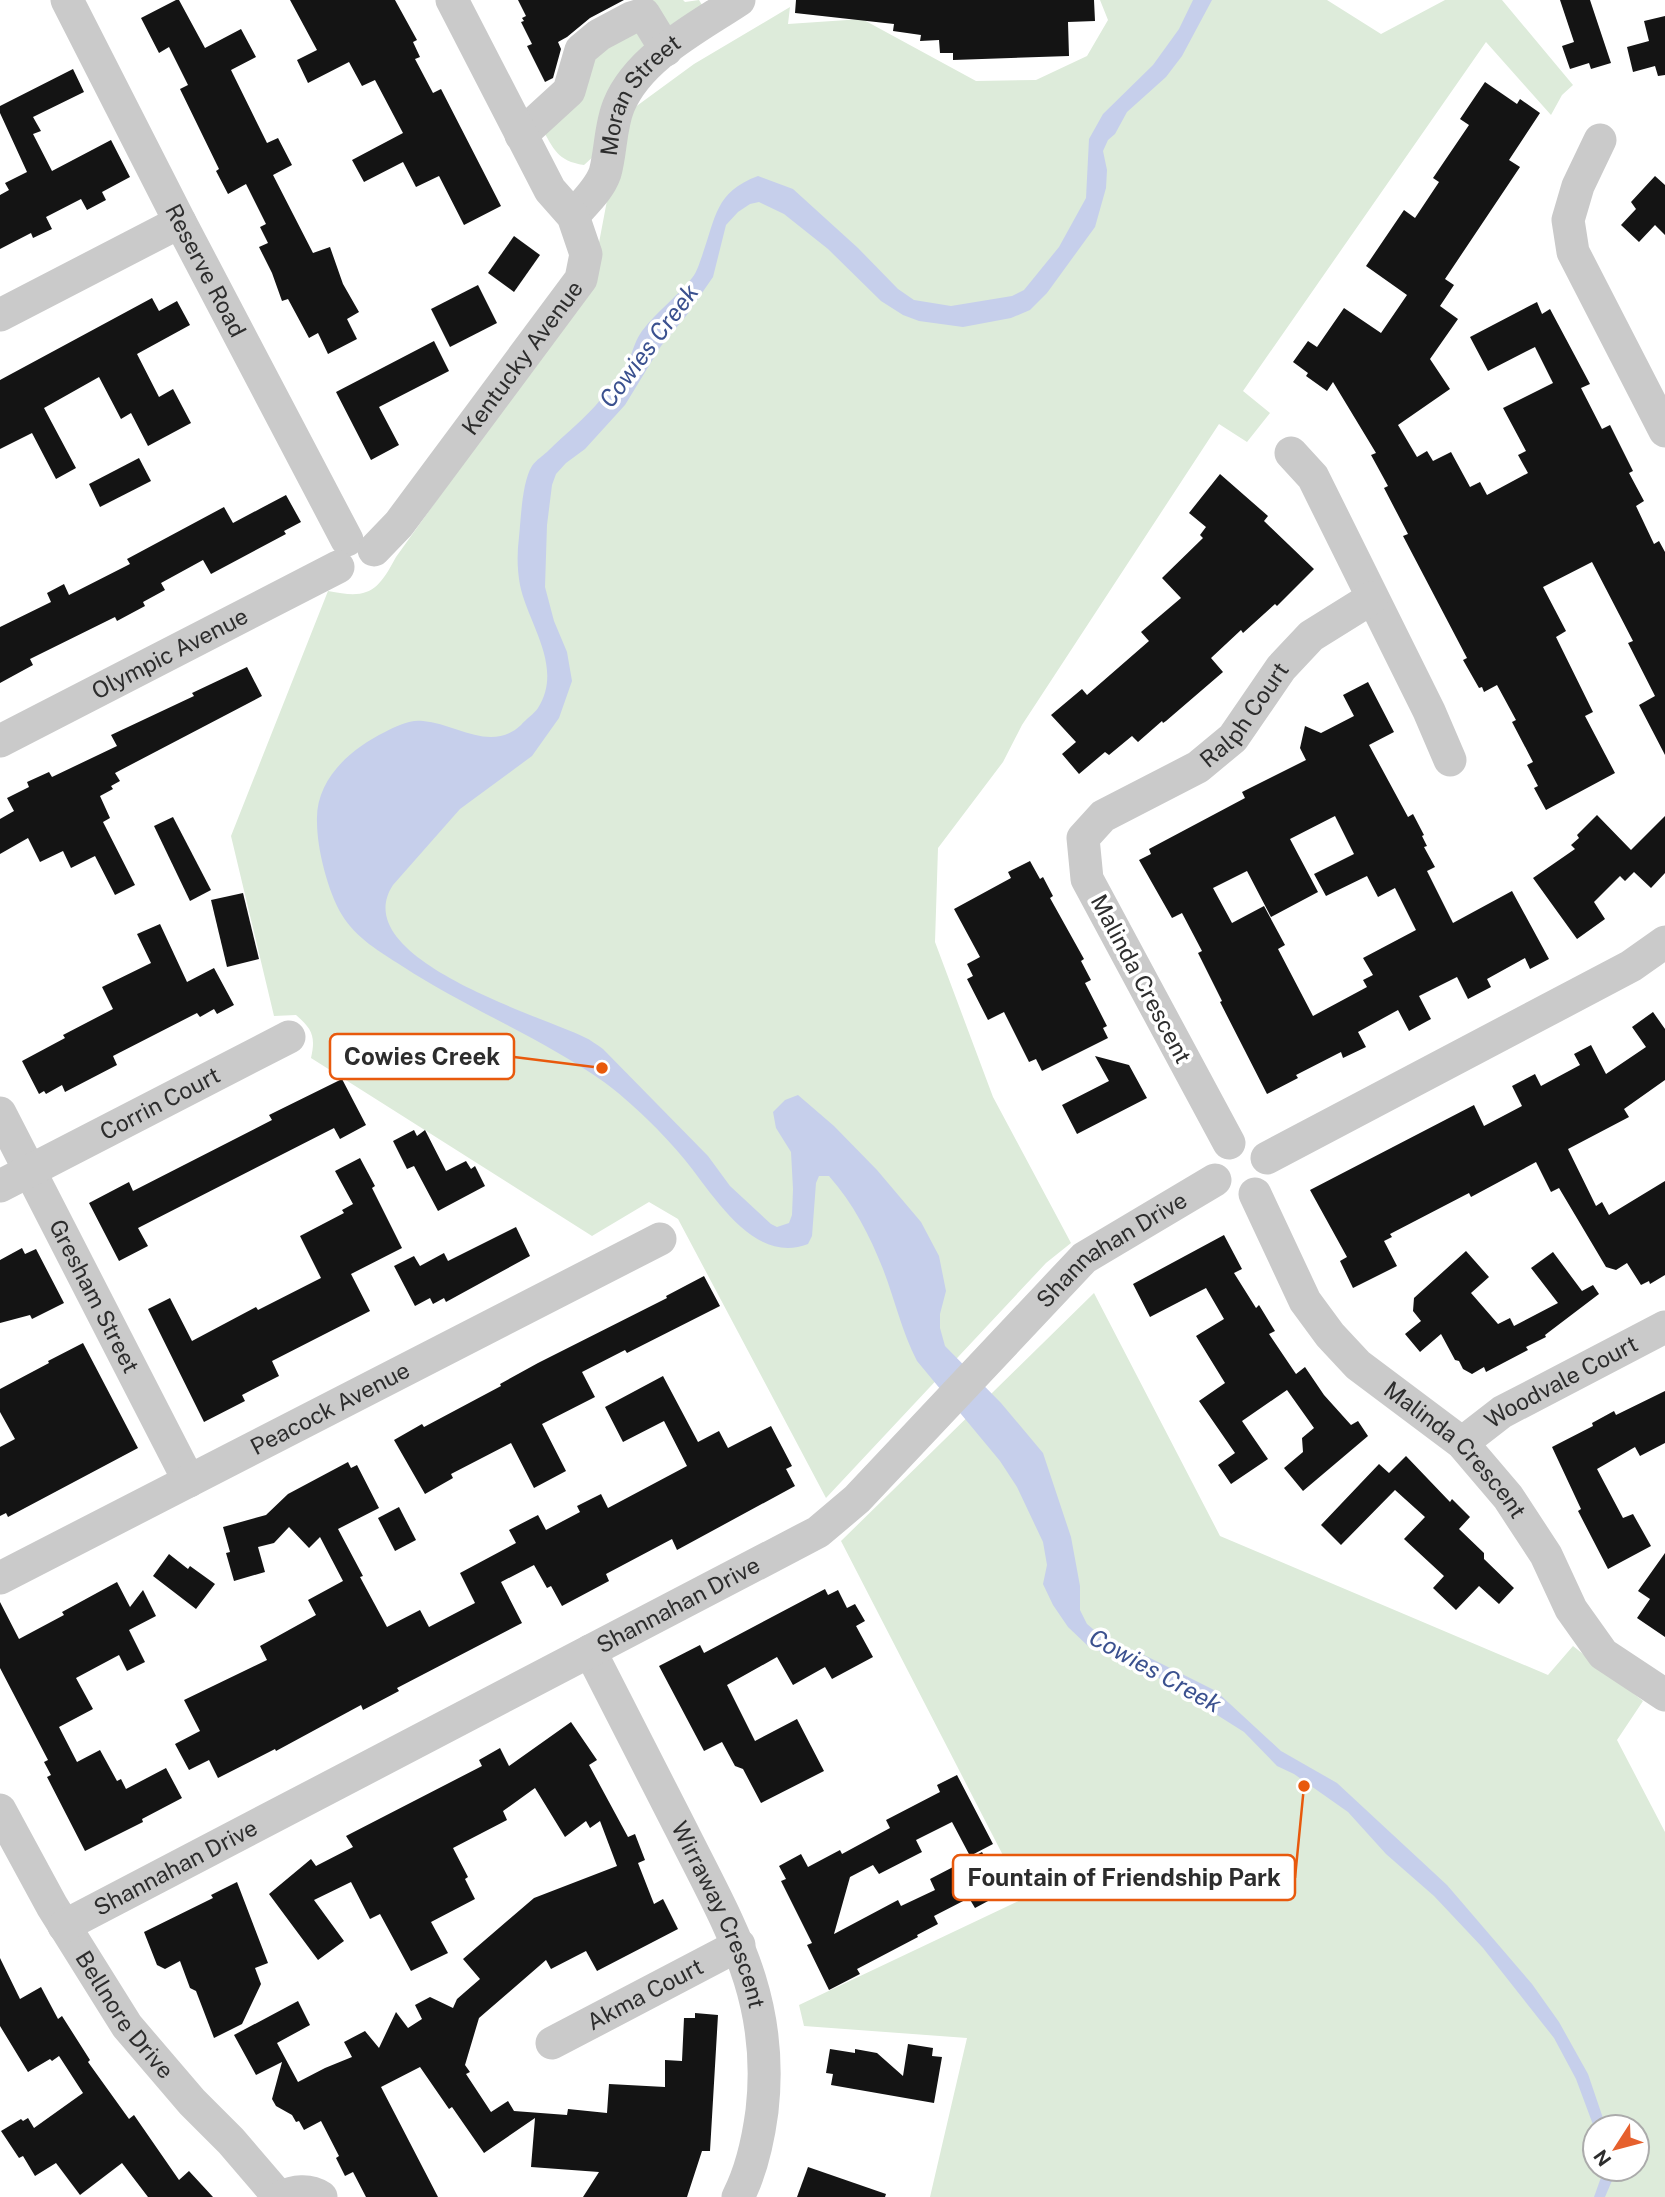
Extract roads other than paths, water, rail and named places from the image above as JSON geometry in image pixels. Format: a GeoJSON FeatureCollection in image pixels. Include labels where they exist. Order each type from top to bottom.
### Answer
{"type":"FeatureCollection","features":[{"type":"Feature","properties":{"kind":"street","name":"Reserve Road"},"geometry":{"type":"LineString","coordinates":[[67,0],[353,553]]}},
{"type":"Feature","properties":{"kind":"street","name":"Kentucky Avenue"},"geometry":{"type":"LineString","coordinates":[[353,553],[399,524],[581,279],[586,254],[573,216],[550,190],[452,0]]}},
{"type":"Feature","properties":{"kind":"street","name":"Moran Street"},"geometry":{"type":"LineString","coordinates":[[573,216],[597,189],[604,175],[618,106],[631,84],[666,50],[738,0]]}},
{"type":"Feature","properties":{"kind":"street"},"geometry":{"type":"LineString","coordinates":[[521,135],[569,91],[581,50],[598,35],[631,18],[645,15],[666,50]]}},
{"type":"Feature","properties":{"kind":"street"},"geometry":{"type":"LineString","coordinates":[[1600,140],[1578,186],[1568,220],[1573,252],[1665,431]]}},
{"type":"Feature","properties":{"kind":"street"},"geometry":{"type":"LineString","coordinates":[[0,315],[180,222]]}},
{"type":"Feature","properties":{"kind":"street"},"geometry":{"type":"LineString","coordinates":[[1291,453],[1313,477],[1429,711],[1450,760]]}},
{"type":"Feature","properties":{"kind":"street","name":"Olympic Avenue"},"geometry":{"type":"LineString","coordinates":[[0,741],[353,553]]}},
{"type":"Feature","properties":{"kind":"street","name":"Ralph Court"},"geometry":{"type":"LineString","coordinates":[[1103,816],[1198,767],[1233,738],[1281,668],[1311,636],[1372,598]]}},
{"type":"Feature","properties":{"kind":"street","name":"Malinda Crescent"},"geometry":{"type":"LineString","coordinates":[[1103,816],[1083,838],[1087,879],[1229,1143]]}},
{"type":"Feature","properties":{"kind":"street"},"geometry":{"type":"LineString","coordinates":[[1267,1158],[1632,967],[1665,942]]}},
{"type":"Feature","properties":{"kind":"street","name":"Corrin Court"},"geometry":{"type":"LineString","coordinates":[[0,1186],[289,1037]]}},
{"type":"Feature","properties":{"kind":"street","name":"Gresham Street"},"geometry":{"type":"LineString","coordinates":[[0,1113],[189,1481]]}},
{"type":"Feature","properties":{"kind":"street"},"geometry":{"type":"LineString","coordinates":[[1243,1138],[1258,1143],[1267,1158],[1270,1172],[1265,1186],[1255,1194],[1239,1198],[1226,1194],[1215,1181],[1212,1164],[1217,1150],[1229,1143],[1243,1138]]}},
{"type":"Feature","properties":{"kind":"street","name":"Shannahan Drive"},"geometry":{"type":"LineString","coordinates":[[64,1926],[818,1532],[857,1499],[1084,1258],[1215,1181]]}},
{"type":"Feature","properties":{"kind":"street","name":"Malinda Crescent"},"geometry":{"type":"LineString","coordinates":[[1255,1194],[1305,1301],[1330,1335],[1358,1365],[1462,1443],[1508,1497],[1546,1555],[1571,1609],[1603,1654],[1665,1695]]}},
{"type":"Feature","properties":{"kind":"street","name":"Peacock Avenue"},"geometry":{"type":"LineString","coordinates":[[0,1578],[660,1239]]}},
{"type":"Feature","properties":{"kind":"street","name":"Woodvale Court"},"geometry":{"type":"LineString","coordinates":[[1462,1443],[1502,1412],[1665,1327]]}},
{"type":"Feature","properties":{"kind":"street","name":"Wirraway Crescent"},"geometry":{"type":"LineString","coordinates":[[590,1651],[739,1945],[760,2009],[765,2051],[764,2091],[758,2139],[746,2182],[738,2197]]}},
{"type":"Feature","properties":{"kind":"street","name":"Bellnore Drive"},"geometry":{"type":"LineString","coordinates":[[0,1810],[64,1926],[127,2026],[192,2102],[280,2197]]}},
{"type":"Feature","properties":{"kind":"street","name":"Akma Court"},"geometry":{"type":"LineString","coordinates":[[552,2043],[739,1945]]}},
{"type":"Feature","properties":{"kind":"street"},"geometry":{"type":"LineString","coordinates":[[280,2197],[292,2192],[315,2193],[321,2197]]}},
{"type":"Feature","properties":{"kind":"water","name":"Cowies Creek"},"geometry":{"type":"Polygon","coordinates":[[[1193,0],[1212,0],[1182,56],[1166,77],[1127,112],[1115,134],[1108,140],[1103,151],[1107,170],[1106,188],[1095,227],[1047,293],[1030,310],[1011,318],[963,327],[919,321],[903,315],[881,301],[828,249],[784,214],[759,202],[738,212],[726,225],[713,277],[661,346],[625,405],[585,449],[566,463],[556,474],[552,485],[547,525],[545,587],[554,621],[567,652],[572,681],[559,718],[532,756],[460,809],[393,885],[386,912],[397,937],[421,960],[454,981],[584,1037],[603,1049],[708,1156],[730,1186],[777,1227],[789,1223],[793,1189],[791,1152],[776,1128],[773,1112],[785,1100],[798,1095],[834,1126],[877,1170],[921,1222],[939,1256],[946,1291],[940,1314],[940,1328],[945,1346],[1001,1403],[1043,1453],[1071,1537],[1080,1586],[1080,1610],[1087,1624],[1106,1640],[1138,1652],[1216,1691],[1281,1751],[1337,1783],[1447,1885],[1532,1984],[1559,2022],[1588,2074],[1601,2113],[1589,2113],[1576,2079],[1554,2038],[1483,1948],[1434,1896],[1386,1854],[1348,1812],[1294,1774],[1277,1766],[1244,1732],[1157,1677],[1088,1646],[1068,1627],[1043,1584],[1047,1565],[1043,1542],[1017,1487],[1000,1461],[917,1361],[872,1244],[860,1220],[829,1176],[819,1176],[816,1183],[812,1236],[808,1244],[788,1248],[770,1245],[753,1236],[722,1207],[657,1129],[604,1082],[555,1051],[452,996],[361,938],[337,906],[321,857],[317,822],[322,793],[337,768],[359,747],[394,727],[418,721],[436,723],[474,735],[498,737],[510,733],[538,708],[545,693],[546,661],[524,600],[518,567],[522,500],[529,473],[532,466],[601,399],[626,365],[642,331],[694,276],[719,207],[733,190],[758,176],[793,189],[858,248],[898,289],[914,300],[951,306],[1012,296],[1024,290],[1059,247],[1086,198],[1089,139],[1103,114],[1153,65],[1179,29],[1193,0]]]}},
{"type":"Feature","properties":{"kind":"water"},"geometry":{"type":"Polygon","coordinates":[[[1599,2183],[1611,2183],[1605,2197],[1594,2197],[1599,2183]]]}},
{"type":"Feature","properties":{"kind":"place","name":"Cowies Creek"},"geometry":{"type":"Point","coordinates":[602,1068]}},
{"type":"Feature","properties":{"kind":"place","name":"Fountain of Friendship Park"},"geometry":{"type":"Point","coordinates":[1304,1786]}}]}
